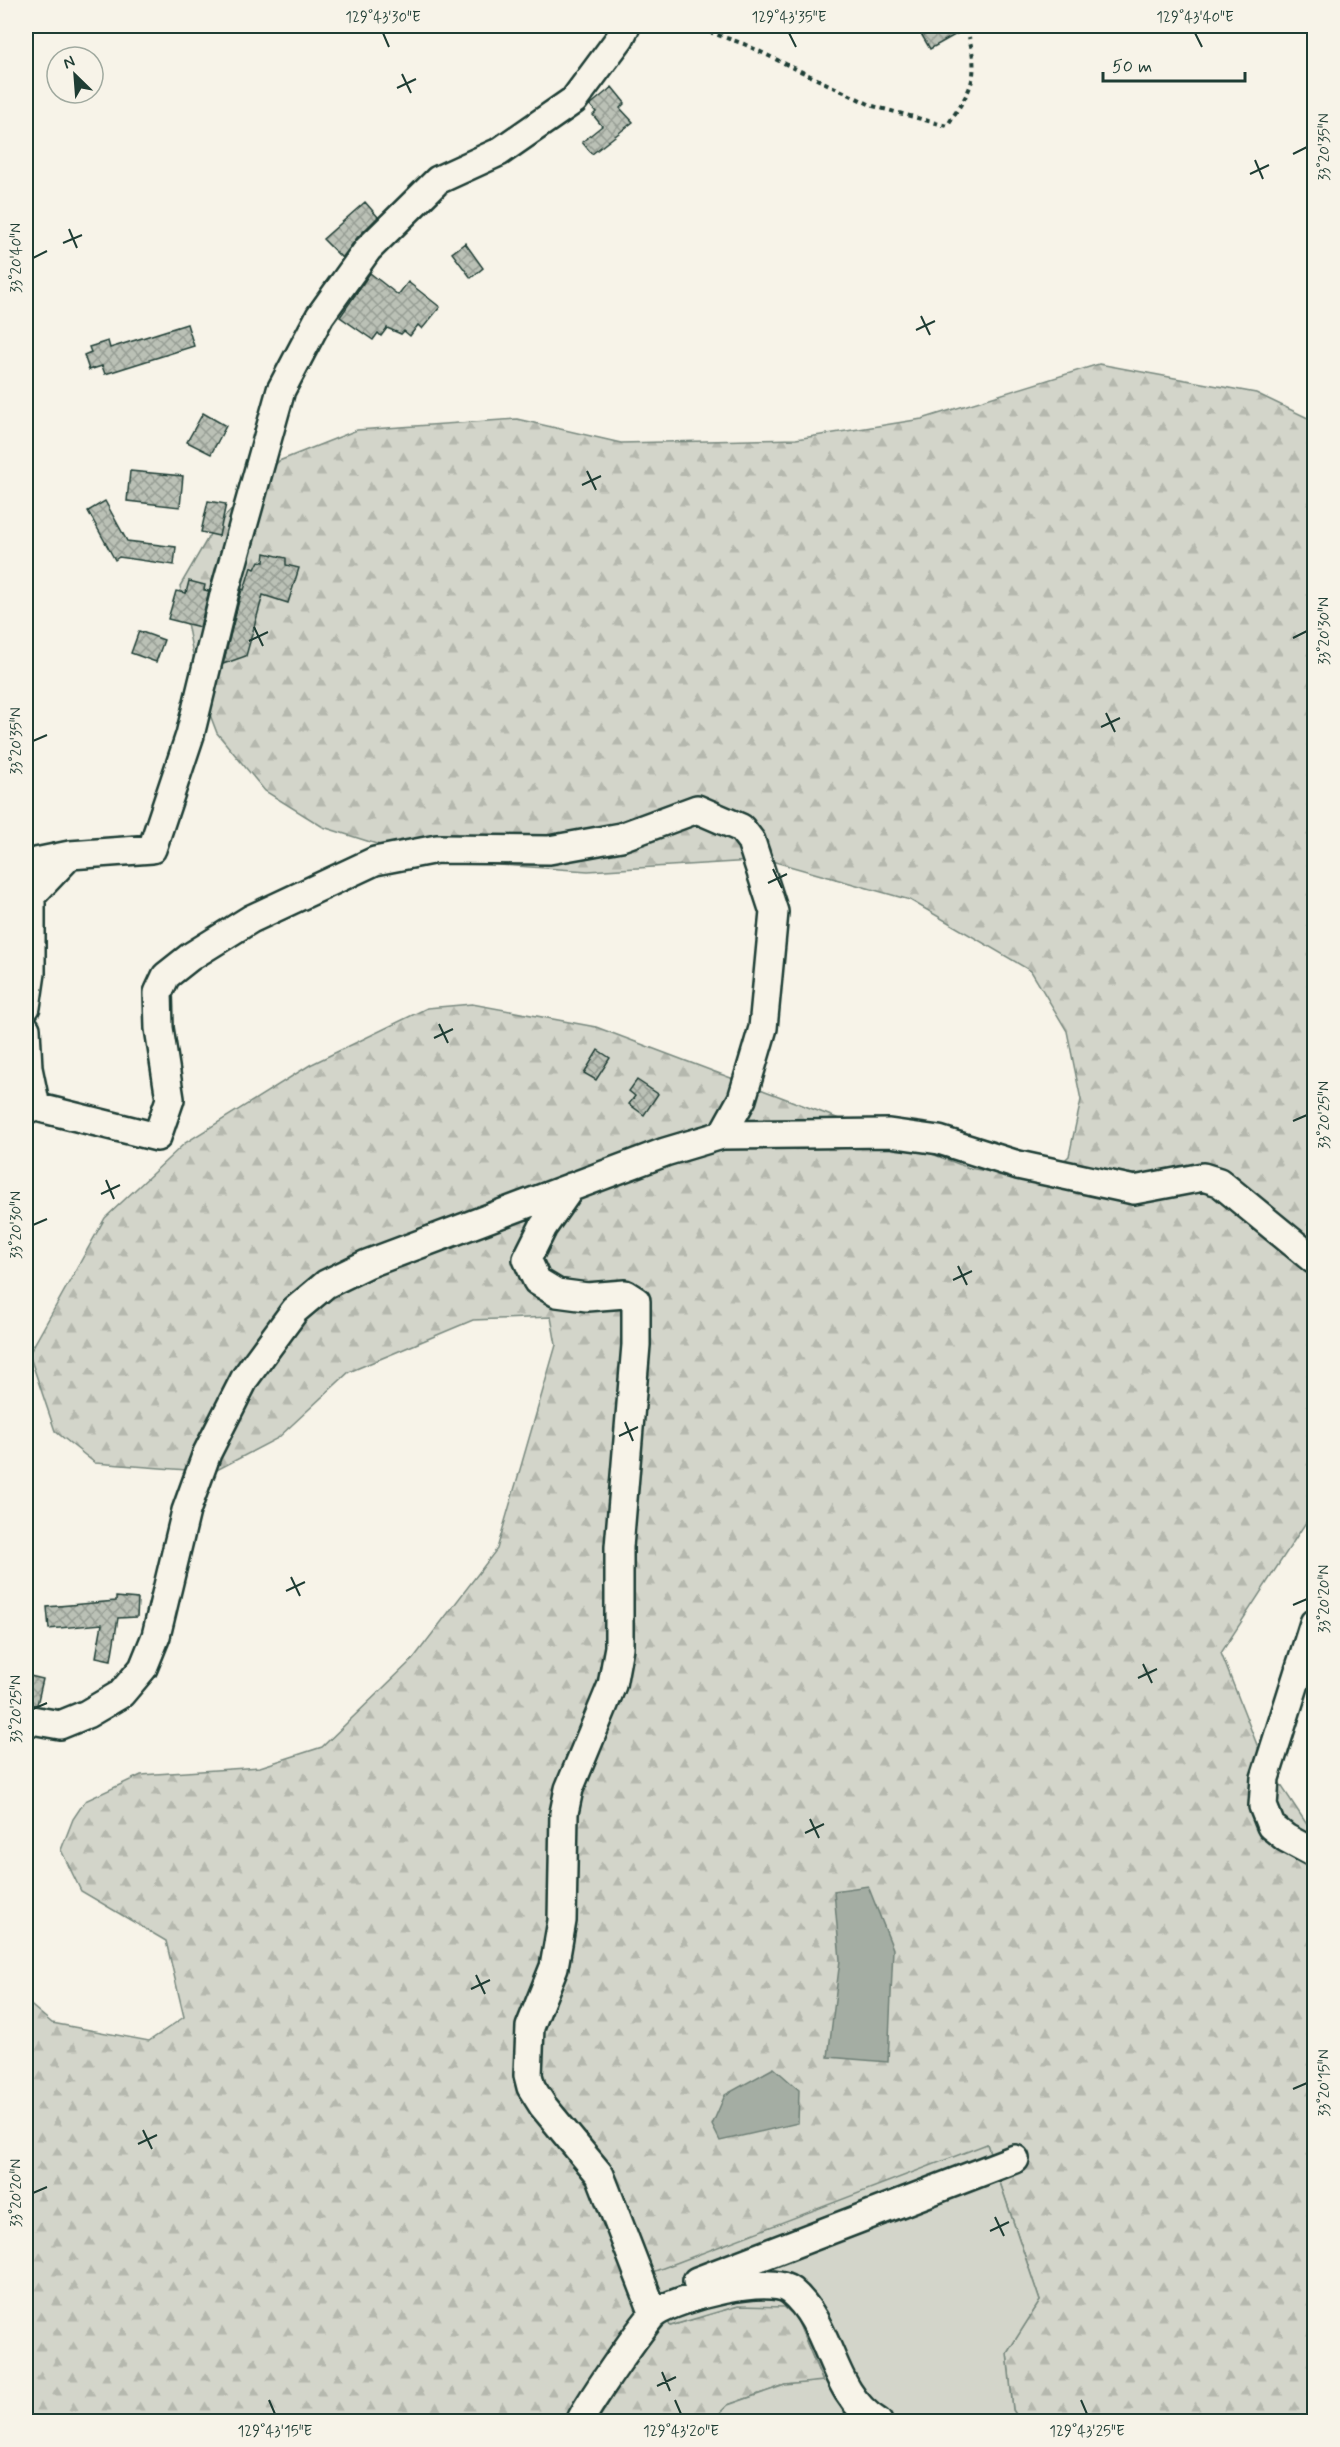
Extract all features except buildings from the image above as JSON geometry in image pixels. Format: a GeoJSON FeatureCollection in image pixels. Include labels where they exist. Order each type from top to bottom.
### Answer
{"type":"FeatureCollection","features":[{"type":"Feature","properties":{"kind":"street"},"geometry":{"type":"LineString","coordinates":[[26,864],[70,855],[152,849],[190,735],[226,587],[282,390],[320,316],[368,249],[438,180],[499,152],[574,100],[620,38],[626,26]]}},
{"type":"Feature","properties":{"kind":"street"},"geometry":{"type":"LineString","coordinates":[[26,1029],[28,1068],[36,1107],[157,1137],[170,1100],[159,1028],[158,993],[166,976],[190,957],[251,919],[375,861],[437,849],[549,850],[621,837],[697,809],[741,828],[751,841],[774,912],[763,1028],[742,1099],[722,1135]]}},
{"type":"Feature","properties":{"kind":"street"},"geometry":{"type":"LineString","coordinates":[[26,1008],[31,973],[30,896],[70,855]]}},
{"type":"Feature","properties":{"kind":"street"},"geometry":{"type":"LineString","coordinates":[[26,1719],[60,1725],[87,1714],[121,1694],[143,1668],[156,1636],[186,1511],[207,1453],[245,1378],[295,1310],[326,1284],[367,1264],[665,1152],[722,1135],[889,1133],[939,1140],[1018,1165],[1134,1190],[1203,1177],[1220,1182],[1314,1260]]}},
{"type":"Feature","properties":{"kind":"street"},"geometry":{"type":"LineString","coordinates":[[571,1187],[543,1227],[527,1258],[537,1281],[557,1293],[587,1297],[625,1294],[636,1301],[636,1345],[619,1547],[619,1647],[612,1685],[569,1789],[564,1814],[562,1921],[554,1967],[530,2027],[528,2075],[531,2088],[543,2106],[600,2175],[651,2306]]}},
{"type":"Feature","properties":{"kind":"street"},"geometry":{"type":"LineString","coordinates":[[1314,1623],[1265,1778],[1263,1806],[1271,1826],[1286,1838],[1314,1853]]}},
{"type":"Feature","properties":{"kind":"street"},"geometry":{"type":"LineString","coordinates":[[580,2421],[651,2306],[1016,2159]]}},
{"type":"Feature","properties":{"kind":"street"},"geometry":{"type":"LineString","coordinates":[[651,2306],[692,2299],[734,2288],[768,2285],[789,2289],[810,2310],[841,2384],[868,2416],[878,2421]]}},
{"type":"Feature","properties":{"kind":"path"},"geometry":{"type":"LineString","coordinates":[[692,26],[744,44],[873,106],[946,126],[969,91],[976,64],[969,37]]}},
{"type":"Feature","properties":{"kind":"green space"},"geometry":{"type":"Polygon","coordinates":[[[1099,364],[1256,393],[1314,421],[1314,1510],[1221,1653],[1261,1755],[1314,1835],[1314,2421],[1020,2421],[1013,2410],[1007,2353],[1040,2301],[987,2144],[670,2326],[738,2306],[784,2306],[796,2317],[823,2382],[785,2385],[728,2405],[712,2421],[26,2421],[26,2001],[52,2023],[149,2041],[184,2017],[166,1941],[81,1891],[61,1850],[73,1819],[85,1801],[141,1775],[260,1767],[322,1747],[413,1659],[497,1549],[556,1345],[551,1317],[473,1320],[349,1372],[278,1438],[213,1472],[95,1463],[55,1431],[29,1354],[105,1218],[185,1143],[310,1065],[427,1008],[472,1004],[596,1027],[969,1168],[1042,1181],[1069,1156],[1081,1100],[1067,1031],[1031,971],[910,900],[768,860],[588,871],[427,860],[323,827],[265,791],[217,733],[199,686],[180,586],[213,529],[279,461],[357,430],[517,419],[621,443],[796,439],[922,419],[1099,364]]]}},
{"type":"Feature","properties":{"kind":"green space"},"geometry":{"type":"Polygon","coordinates":[[[987,2144],[1040,2301],[1007,2353],[1013,2410],[1020,2421],[712,2421],[728,2405],[785,2385],[823,2381],[796,2317],[784,2307],[738,2306],[670,2326],[650,2273],[987,2144]]]}},
{"type":"Feature","properties":{"kind":"shaded area"},"geometry":{"type":"Polygon","coordinates":[[[868,1886],[893,1949],[888,2062],[828,2057],[840,1960],[834,1891],[868,1886]]]}},
{"type":"Feature","properties":{"kind":"shaded area"},"geometry":{"type":"Polygon","coordinates":[[[774,2068],[799,2090],[798,2123],[720,2141],[712,2125],[725,2095],[774,2068]]]}}]}
